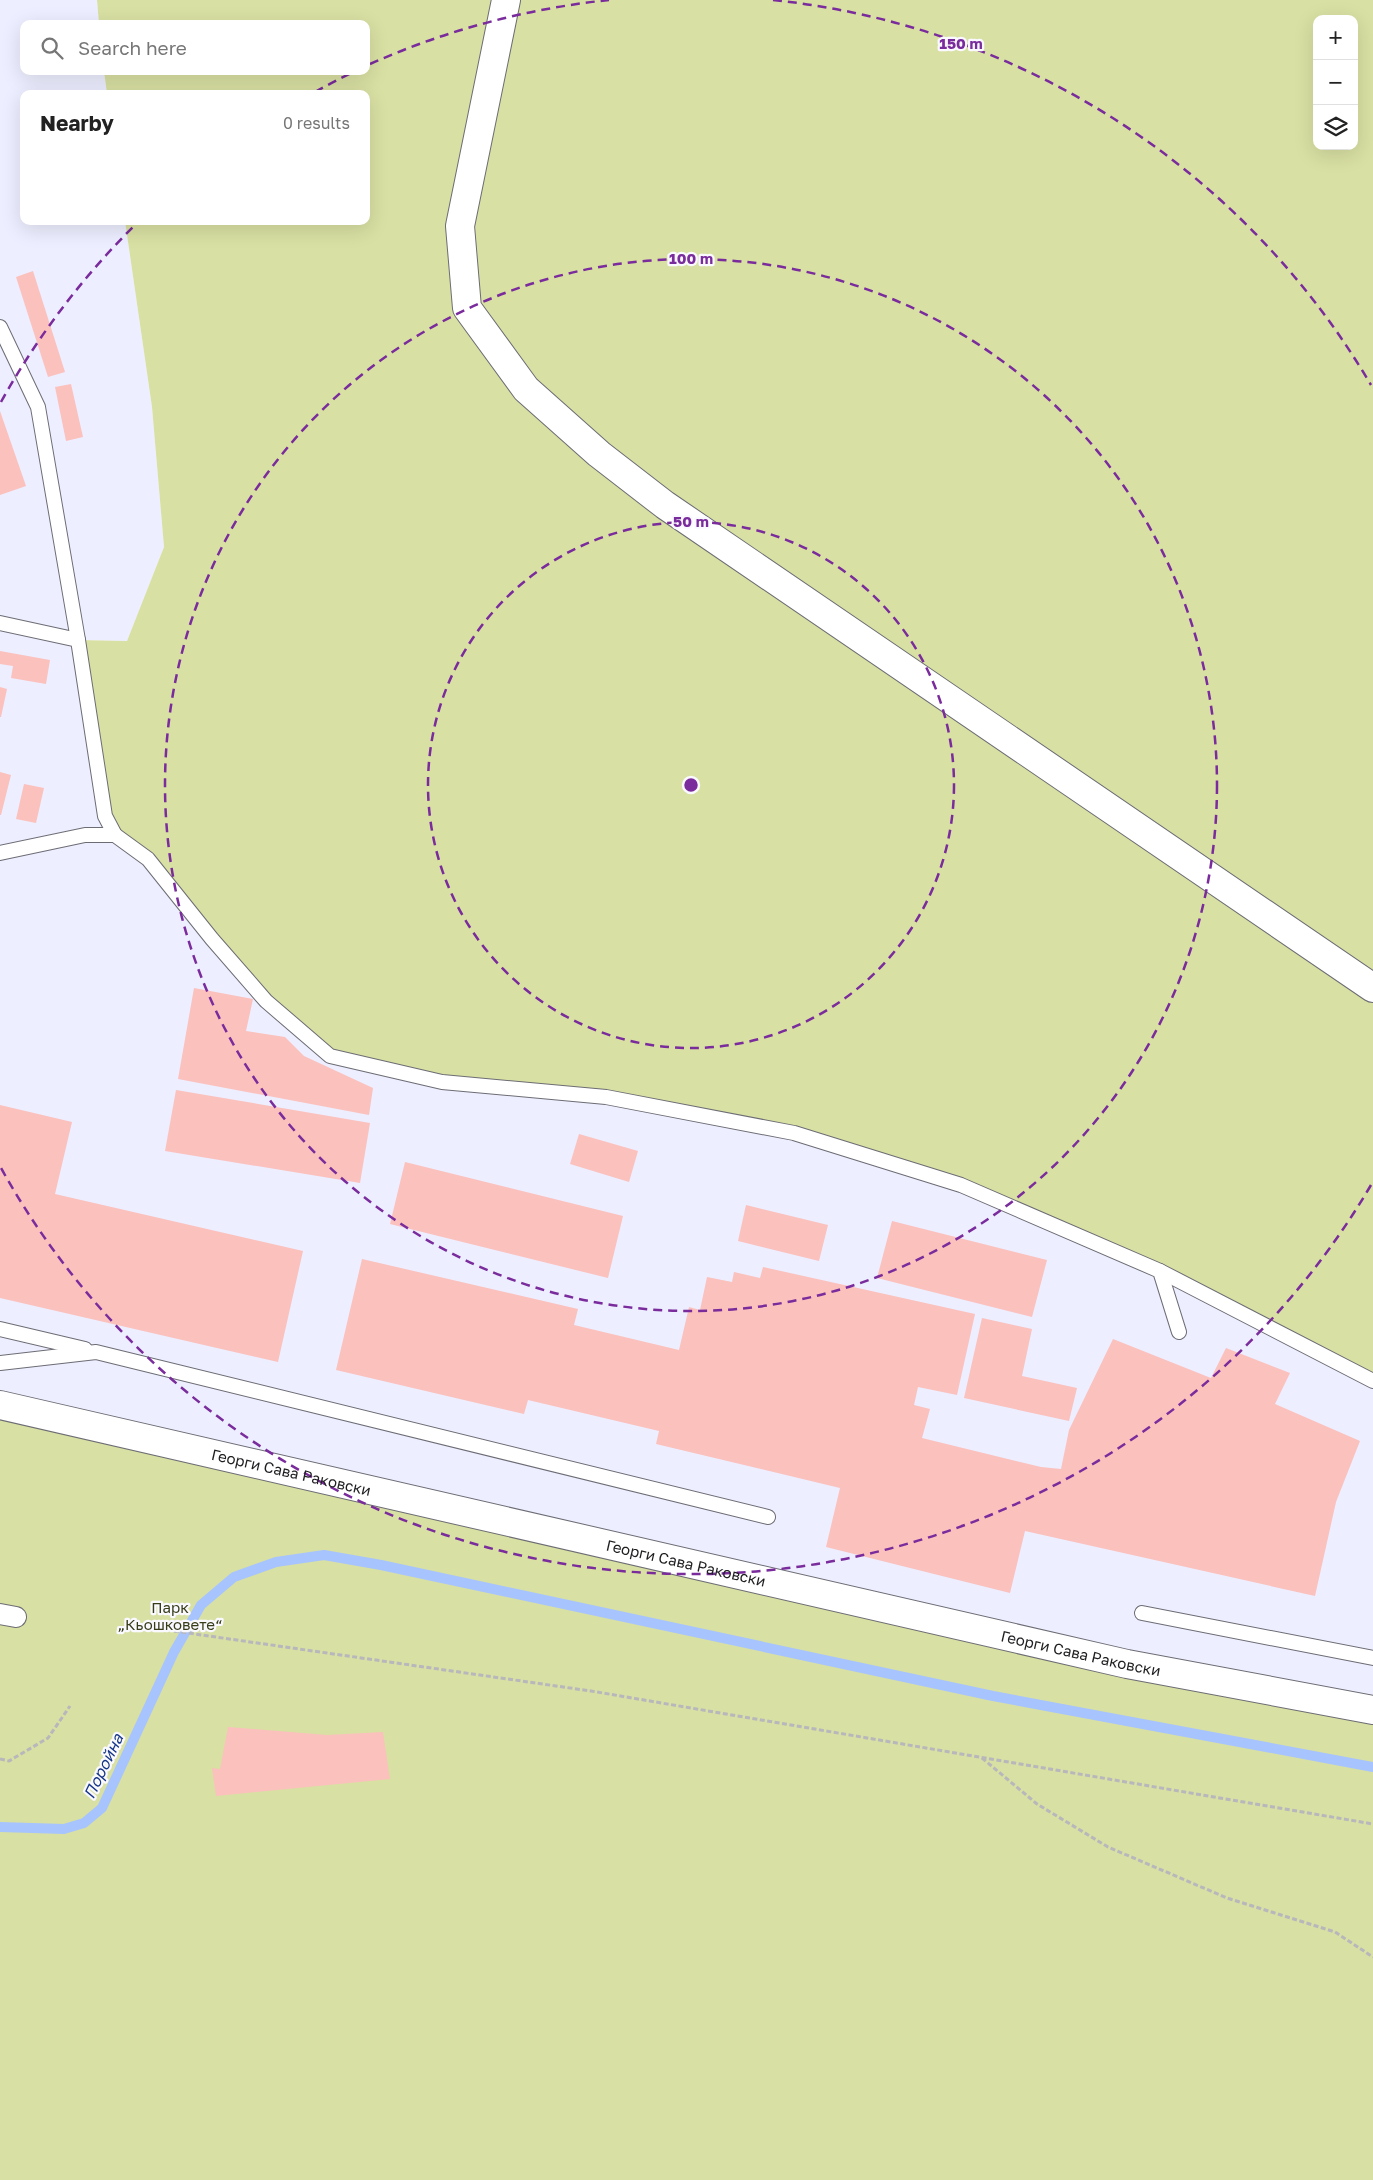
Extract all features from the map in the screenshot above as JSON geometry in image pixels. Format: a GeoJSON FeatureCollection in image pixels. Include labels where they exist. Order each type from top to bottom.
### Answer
{"type":"FeatureCollection","features":[{"type":"Feature","properties":{"kind":"street"},"geometry":{"type":"LineString","coordinates":[[506,0],[460,226],[467,308],[526,388],[599,454],[665,505],[1373,988]]}},
{"type":"Feature","properties":{"kind":"street","name":"Георги Сава Раковски"},"geometry":{"type":"LineString","coordinates":[[0,1405],[1127,1664],[1373,1710]]}},
{"type":"Feature","properties":{"kind":"lane"},"geometry":{"type":"LineString","coordinates":[[0,327],[38,407],[78,640],[105,816],[115,835],[148,859],[212,939],[266,1000],[330,1056],[442,1082],[606,1097],[794,1133],[961,1185],[1160,1271],[1373,1381]]}},
{"type":"Feature","properties":{"kind":"lane"},"geometry":{"type":"LineString","coordinates":[[0,623],[78,640]]}},
{"type":"Feature","properties":{"kind":"lane"},"geometry":{"type":"LineString","coordinates":[[0,853],[85,835],[115,835]]}},
{"type":"Feature","properties":{"kind":"lane"},"geometry":{"type":"LineString","coordinates":[[1160,1271],[1179,1332]]}},
{"type":"Feature","properties":{"kind":"lane"},"geometry":{"type":"LineString","coordinates":[[0,1329],[768,1517]]}},
{"type":"Feature","properties":{"kind":"lane"},"geometry":{"type":"LineString","coordinates":[[0,1363],[96,1352]]}},
{"type":"Feature","properties":{"kind":"lane"},"geometry":{"type":"LineString","coordinates":[[1142,1613],[1373,1658]]}},
{"type":"Feature","properties":{"kind":"path"},"geometry":{"type":"LineString","coordinates":[[174,1631],[591,1691],[1373,1824]]}},
{"type":"Feature","properties":{"kind":"path"},"geometry":{"type":"LineString","coordinates":[[0,1759],[9,1761],[48,1738],[70,1706]]}},
{"type":"Feature","properties":{"kind":"path"},"geometry":{"type":"LineString","coordinates":[[982,1758],[1037,1804],[1108,1847],[1227,1898],[1335,1932],[1373,1957]]}},
{"type":"Feature","properties":{"kind":"shaded area"},"geometry":{"type":"Polygon","coordinates":[[[0,0],[97,0],[99,20],[20,20],[20,75],[105,75],[106,90],[20,90],[20,225],[126,225],[152,407],[164,547],[127,641],[78,640],[606,1097],[794,1133],[961,1185],[1160,1271],[1373,1381],[1373,1710],[0,1405],[0,0]]]}},
{"type":"Feature","properties":{"kind":"green space"},"geometry":{"type":"Polygon","coordinates":[[[97,0],[1373,0],[1373,1381],[961,1185],[794,1133],[606,1097],[442,1082],[330,1056],[266,1001],[148,859],[115,835],[78,640],[127,641],[164,547],[152,407],[126,225],[370,225],[370,90],[106,90],[105,75],[370,75],[370,20],[99,20],[97,0]]]}},
{"type":"Feature","properties":{"kind":"green space","name":"Парк „Кьошковете“"},"geometry":{"type":"Polygon","coordinates":[[[0,1405],[1373,1711],[1373,2180],[0,2180],[0,1405]]]}},
{"type":"Feature","properties":{"kind":"building"},"geometry":{"type":"Polygon","coordinates":[[[33,271],[65,372],[48,377],[16,277],[33,271]]]}},
{"type":"Feature","properties":{"kind":"building"},"geometry":{"type":"Polygon","coordinates":[[[71,384],[83,437],[66,441],[55,387],[71,384]]]}},
{"type":"Feature","properties":{"kind":"building"},"geometry":{"type":"Polygon","coordinates":[[[0,411],[26,486],[0,495],[0,411]]]}},
{"type":"Feature","properties":{"kind":"building"},"geometry":{"type":"Polygon","coordinates":[[[0,651],[50,660],[46,684],[11,678],[13,666],[0,664],[0,651]]]}},
{"type":"Feature","properties":{"kind":"building"},"geometry":{"type":"Polygon","coordinates":[[[0,687],[7,689],[1,717],[0,717],[0,687]]]}},
{"type":"Feature","properties":{"kind":"building"},"geometry":{"type":"Polygon","coordinates":[[[0,772],[11,775],[1,815],[0,815],[0,772]]]}},
{"type":"Feature","properties":{"kind":"building"},"geometry":{"type":"Polygon","coordinates":[[[24,784],[44,788],[36,823],[16,819],[24,784]]]}},
{"type":"Feature","properties":{"kind":"building"},"geometry":{"type":"Polygon","coordinates":[[[194,988],[253,999],[246,1031],[285,1037],[304,1056],[373,1088],[369,1115],[178,1079],[194,988]]]}},
{"type":"Feature","properties":{"kind":"building"},"geometry":{"type":"Polygon","coordinates":[[[176,1090],[370,1123],[360,1183],[165,1151],[176,1090]]]}},
{"type":"Feature","properties":{"kind":"building"},"geometry":{"type":"Polygon","coordinates":[[[0,1105],[72,1122],[55,1194],[303,1251],[278,1362],[0,1298],[0,1105]]]}},
{"type":"Feature","properties":{"kind":"building"},"geometry":{"type":"Polygon","coordinates":[[[579,1134],[638,1151],[629,1182],[570,1164],[579,1134]]]}},
{"type":"Feature","properties":{"kind":"building"},"geometry":{"type":"Polygon","coordinates":[[[405,1162],[623,1216],[608,1278],[390,1224],[405,1162]]]}},
{"type":"Feature","properties":{"kind":"building"},"geometry":{"type":"Polygon","coordinates":[[[746,1205],[828,1225],[819,1261],[738,1241],[746,1205]]]}},
{"type":"Feature","properties":{"kind":"building"},"geometry":{"type":"Polygon","coordinates":[[[892,1221],[1047,1260],[1032,1317],[877,1278],[892,1221]]]}},
{"type":"Feature","properties":{"kind":"building"},"geometry":{"type":"Polygon","coordinates":[[[362,1259],[578,1309],[574,1325],[679,1350],[689,1307],[700,1310],[707,1277],[732,1282],[734,1272],[760,1278],[763,1267],[975,1314],[957,1395],[918,1387],[914,1405],[930,1409],[922,1438],[1041,1467],[1061,1469],[1069,1430],[1113,1339],[1211,1378],[1226,1348],[1290,1373],[1275,1404],[1360,1441],[1336,1502],[1315,1596],[1025,1531],[1010,1593],[826,1547],[840,1488],[656,1444],[659,1431],[528,1400],[524,1414],[336,1370],[362,1259]]]}},
{"type":"Feature","properties":{"kind":"building"},"geometry":{"type":"Polygon","coordinates":[[[982,1318],[1032,1329],[1022,1376],[1077,1388],[1069,1421],[964,1398],[982,1318]]]}},
{"type":"Feature","properties":{"kind":"building"},"geometry":{"type":"Polygon","coordinates":[[[228,1727],[327,1735],[383,1732],[390,1779],[216,1796],[212,1768],[220,1769],[228,1727]]]}},
{"type":"Feature","properties":{"kind":"waterway","name":"Поройна"},"geometry":{"type":"LineString","coordinates":[[0,1827],[64,1829],[84,1823],[102,1808],[174,1652],[201,1605],[234,1577],[276,1562],[324,1555],[381,1565],[993,1696],[1373,1767]]}}]}
